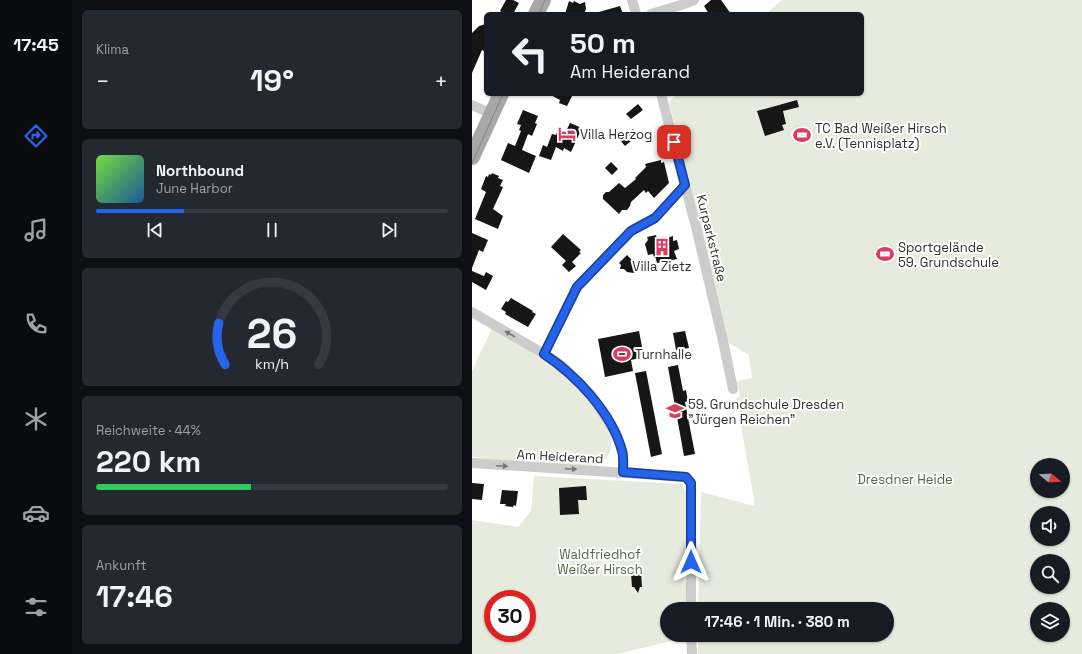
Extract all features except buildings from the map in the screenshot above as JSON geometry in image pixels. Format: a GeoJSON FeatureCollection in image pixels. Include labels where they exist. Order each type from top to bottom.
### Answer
{"type":"FeatureCollection","features":[{"type":"Feature","properties":{"kind":"main road"},"geometry":{"type":"LineString","coordinates":[[537,12],[543,0]]}},
{"type":"Feature","properties":{"kind":"main road"},"geometry":{"type":"LineString","coordinates":[[472,157],[499,96]]}},
{"type":"Feature","properties":{"kind":"street"},"geometry":{"type":"LineString","coordinates":[[632,0],[635,12]]}},
{"type":"Feature","properties":{"kind":"street"},"geometry":{"type":"LineString","coordinates":[[658,12],[694,0]]}},
{"type":"Feature","properties":{"kind":"street","name":"Kurparkstraße"},"geometry":{"type":"LineString","coordinates":[[662,96],[724,341],[733,389]]}},
{"type":"Feature","properties":{"kind":"street"},"geometry":{"type":"LineString","coordinates":[[472,105],[492,114]]}},
{"type":"Feature","properties":{"kind":"street"},"geometry":{"type":"LineString","coordinates":[[544,354],[577,287],[631,231],[655,218],[685,185]]}},
{"type":"Feature","properties":{"kind":"street"},"geometry":{"type":"LineString","coordinates":[[472,312],[560,365],[590,394],[616,433],[623,452],[623,472]]}},
{"type":"Feature","properties":{"kind":"street","name":"Am Heiderand"},"geometry":{"type":"LineString","coordinates":[[472,463],[686,477],[691,483],[691,602]]}},
{"type":"Feature","properties":{"kind":"street"},"geometry":{"type":"LineString","coordinates":[[691,642],[692,654]]}},
{"type":"Feature","properties":{"kind":"green space","name":"Dresdner Heide"},"geometry":{"type":"Polygon","coordinates":[[[782,0],[1082,0],[1082,654],[698,654],[698,642],[894,642],[894,602],[698,602],[701,492],[754,506],[736,398],[740,397],[737,381],[752,378],[749,355],[726,341],[669,102],[675,96],[864,96],[864,12],[768,12],[782,0]]]}},
{"type":"Feature","properties":{"kind":"green space"},"geometry":{"type":"Polygon","coordinates":[[[492,328],[558,369],[586,398],[611,434],[612,444],[610,451],[600,465],[592,466],[496,460],[472,457],[472,371],[492,328]]]}},
{"type":"Feature","properties":{"kind":"green space","name":"Waldfriedhof Weißer Hirsch"},"geometry":{"type":"Polygon","coordinates":[[[534,476],[681,484],[687,492],[687,602],[660,602],[660,642],[667,642],[618,654],[472,654],[472,520],[518,527],[531,511],[534,476]]]}},
{"type":"Feature","properties":{"kind":"tram line"},"geometry":{"type":"LineString","coordinates":[[540,12],[545,0]]}},
{"type":"Feature","properties":{"kind":"tram line"},"geometry":{"type":"LineString","coordinates":[[472,163],[502,96]]}},
{"type":"Feature","properties":{"kind":"place","name":"Villa Herzog"},"geometry":{"type":"Point","coordinates":[567,134]}},
{"type":"Feature","properties":{"kind":"place","name":"TC Bad Weißer Hirsch e.V. (Tennisplatz)"},"geometry":{"type":"Point","coordinates":[802,135]}},
{"type":"Feature","properties":{"kind":"place","name":"Villa Zietz"},"geometry":{"type":"Point","coordinates":[662,247]}},
{"type":"Feature","properties":{"kind":"place","name":"Sportgelände 59. Grundschule"},"geometry":{"type":"Point","coordinates":[885,254]}},
{"type":"Feature","properties":{"kind":"place","name":"Turnhalle"},"geometry":{"type":"Point","coordinates":[622,354]}},
{"type":"Feature","properties":{"kind":"place","name":"59. Grundschule Dresden \"Jürgen Reichen\""},"geometry":{"type":"Point","coordinates":[675,411]}},
{"type":"Feature","properties":{"kind":"route"},"geometry":{"type":"LineString","coordinates":[[674,142],[685,185],[655,218],[631,231],[577,287],[544,354],[560,365],[590,394],[604,414],[616,433],[623,452],[623,472],[686,477],[691,483],[691,562]]}}]}
